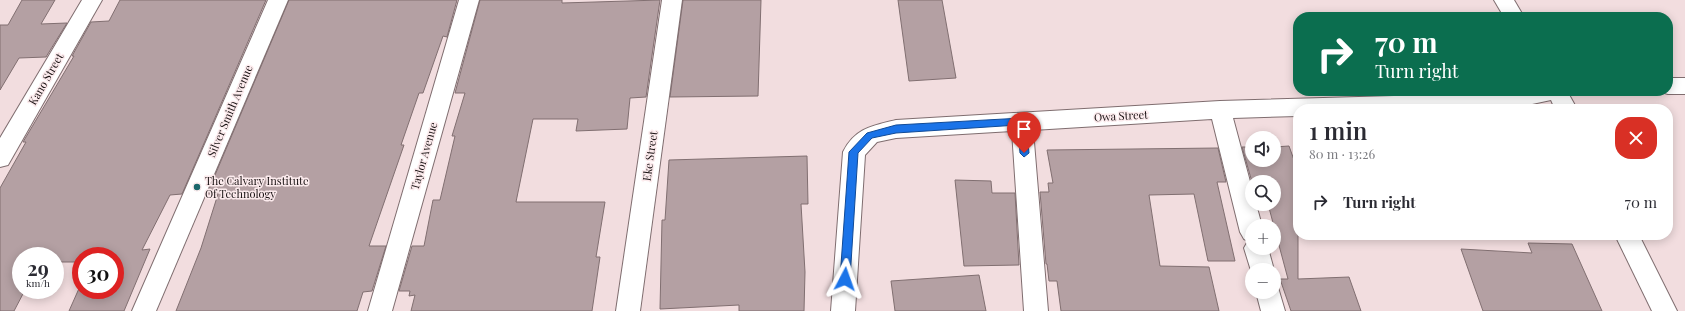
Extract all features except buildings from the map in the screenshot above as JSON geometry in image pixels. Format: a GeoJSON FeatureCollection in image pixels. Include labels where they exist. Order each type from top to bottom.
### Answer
{"type":"FeatureCollection","features":[{"type":"Feature","properties":{"kind":"street","name":"Kano Street"},"geometry":{"type":"LineString","coordinates":[[0,158],[92,0]]}},
{"type":"Feature","properties":{"kind":"street","name":"Silver Smith Avenue"},"geometry":{"type":"LineString","coordinates":[[144,311],[278,0]]}},
{"type":"Feature","properties":{"kind":"street","name":"Taylor Avenue"},"geometry":{"type":"LineString","coordinates":[[380,311],[469,0]]}},
{"type":"Feature","properties":{"kind":"street","name":"Eke Street"},"geometry":{"type":"LineString","coordinates":[[628,311],[672,0]]}},
{"type":"Feature","properties":{"kind":"street"},"geometry":{"type":"LineString","coordinates":[[1504,0],[1511,12]]}},
{"type":"Feature","properties":{"kind":"street"},"geometry":{"type":"LineString","coordinates":[[1673,86],[1685,86]]}},
{"type":"Feature","properties":{"kind":"street","name":"Owa Street"},"geometry":{"type":"LineString","coordinates":[[1430,104],[1500,102],[1531,96]]}},
{"type":"Feature","properties":{"kind":"street","name":"Owa Street"},"geometry":{"type":"LineString","coordinates":[[843,311],[854,152],[870,135],[896,129],[1220,110],[1293,108]]}},
{"type":"Feature","properties":{"kind":"street"},"geometry":{"type":"LineString","coordinates":[[1220,110],[1249,219]]}},
{"type":"Feature","properties":{"kind":"street"},"geometry":{"type":"LineString","coordinates":[[1022,122],[1036,311]]}},
{"type":"Feature","properties":{"kind":"street"},"geometry":{"type":"LineString","coordinates":[[1630,240],[1665,311]]}},
{"type":"Feature","properties":{"kind":"street"},"geometry":{"type":"LineString","coordinates":[[1270,299],[1273,311]]}},
{"type":"Feature","properties":{"kind":"place","name":"The Calvary Institute Of Technology"},"geometry":{"type":"Point","coordinates":[197,187]}},
{"type":"Feature","properties":{"kind":"route"},"geometry":{"type":"LineString","coordinates":[[845,279],[854,152],[870,135],[896,129],[1022,122],[1024,153]]}}]}
